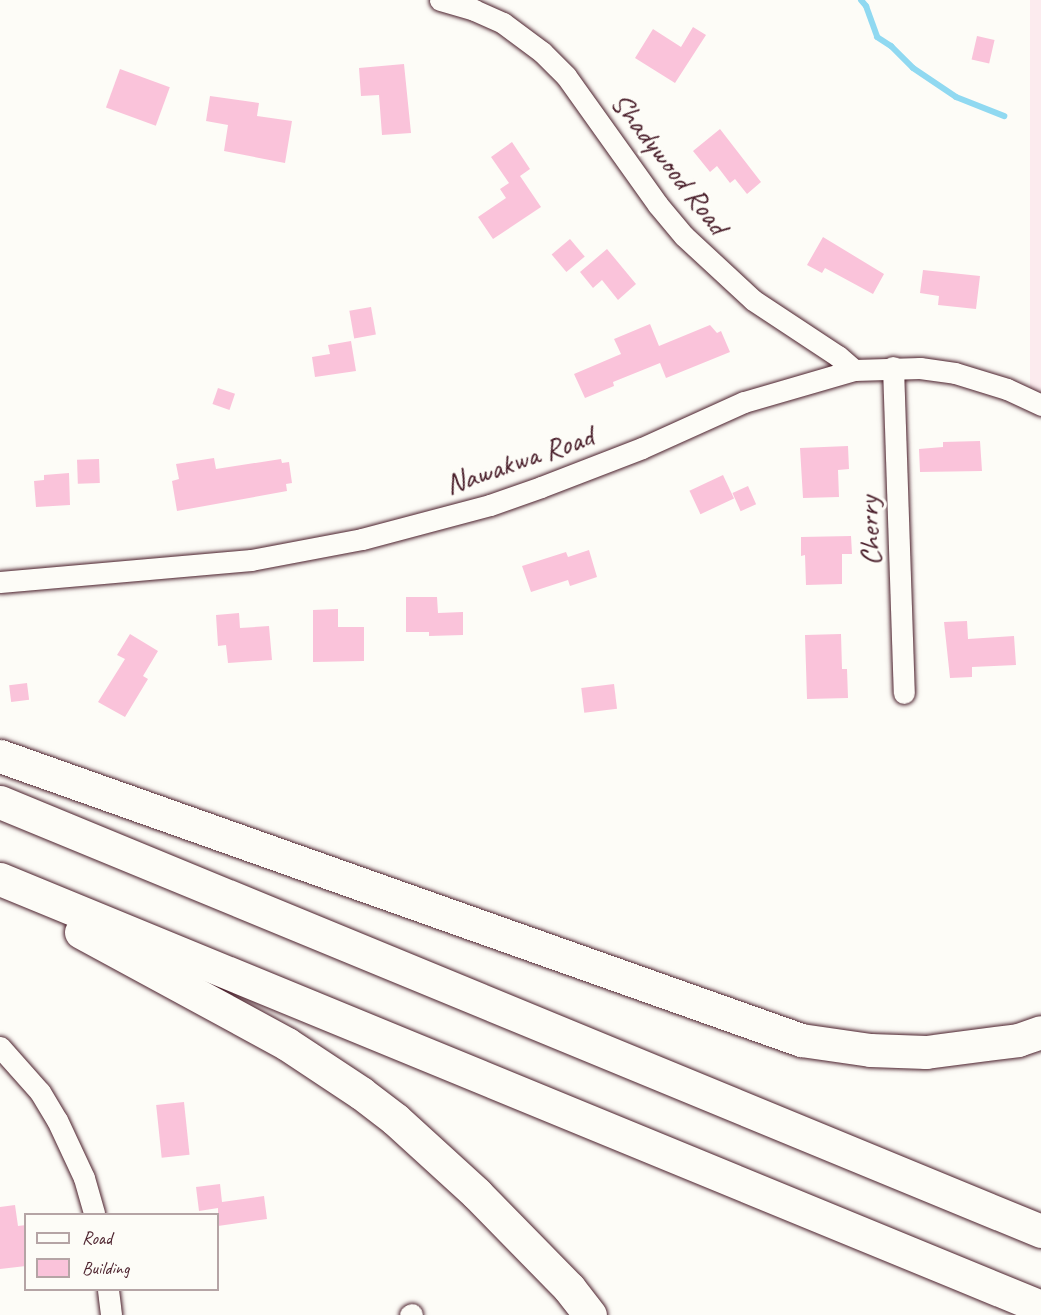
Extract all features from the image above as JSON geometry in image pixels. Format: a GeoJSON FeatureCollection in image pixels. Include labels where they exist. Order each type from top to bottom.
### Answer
{"type":"FeatureCollection","features":[{"type":"Feature","properties":{"kind":"highway"},"geometry":{"type":"LineString","coordinates":[[0,756],[801,1040],[870,1050],[926,1052],[1018,1040],[1041,1032]]}},
{"type":"Feature","properties":{"kind":"highway"},"geometry":{"type":"LineString","coordinates":[[0,802],[1041,1231]]}},
{"type":"Feature","properties":{"kind":"highway"},"geometry":{"type":"LineString","coordinates":[[0,879],[1041,1307]]}},
{"type":"Feature","properties":{"kind":"highway"},"geometry":{"type":"LineString","coordinates":[[0,888],[287,1044],[361,1093],[395,1119],[477,1194],[569,1288],[590,1315]]}},
{"type":"Feature","properties":{"kind":"street","name":"Shadywood Road"},"geometry":{"type":"LineString","coordinates":[[440,0],[474,10],[503,23],[542,52],[566,76],[658,205],[684,236],[753,300],[838,356],[854,370]]}},
{"type":"Feature","properties":{"kind":"street","name":"Nawakwa Road"},"geometry":{"type":"LineString","coordinates":[[0,582],[251,560],[362,539],[541,488],[642,448],[744,402],[854,370],[893,367],[955,373],[1006,389],[1041,405]]}},
{"type":"Feature","properties":{"kind":"street","name":"Cherry"},"geometry":{"type":"LineString","coordinates":[[893,367],[904,693]]}},
{"type":"Feature","properties":{"kind":"street"},"geometry":{"type":"LineString","coordinates":[[0,1047],[40,1092],[57,1120],[84,1178],[93,1213]]}},
{"type":"Feature","properties":{"kind":"street"},"geometry":{"type":"LineString","coordinates":[[108,1291],[111,1315]]}},
{"type":"Feature","properties":{"kind":"shaded area"},"geometry":{"type":"Polygon","coordinates":[[[1030,0],[1041,0],[1041,398],[1030,398],[1030,0]]]}},
{"type":"Feature","properties":{"kind":"building"},"geometry":{"type":"Polygon","coordinates":[[[693,27],[706,35],[675,83],[635,58],[653,29],[681,47],[693,27]]]}},
{"type":"Feature","properties":{"kind":"building"},"geometry":{"type":"Polygon","coordinates":[[[977,36],[995,40],[989,63],[972,59],[977,36]]]}},
{"type":"Feature","properties":{"kind":"building"},"geometry":{"type":"Polygon","coordinates":[[[404,64],[411,133],[382,135],[379,95],[361,96],[359,68],[404,64]]]}},
{"type":"Feature","properties":{"kind":"building"},"geometry":{"type":"Polygon","coordinates":[[[120,69],[170,87],[156,126],[106,108],[120,69]]]}},
{"type":"Feature","properties":{"kind":"building"},"geometry":{"type":"Polygon","coordinates":[[[210,96],[259,103],[257,116],[292,121],[285,163],[224,151],[228,125],[206,121],[210,96]]]}},
{"type":"Feature","properties":{"kind":"building"},"geometry":{"type":"Polygon","coordinates":[[[720,129],[761,182],[747,194],[735,179],[730,183],[717,166],[710,172],[693,151],[720,129]]]}},
{"type":"Feature","properties":{"kind":"building"},"geometry":{"type":"Polygon","coordinates":[[[512,142],[530,169],[520,176],[541,207],[493,239],[478,217],[506,198],[500,189],[509,183],[491,157],[512,142]]]}},
{"type":"Feature","properties":{"kind":"building"},"geometry":{"type":"Polygon","coordinates":[[[823,237],[884,274],[873,294],[825,268],[822,273],[807,265],[823,237]]]}},
{"type":"Feature","properties":{"kind":"building"},"geometry":{"type":"Polygon","coordinates":[[[570,239],[585,257],[566,272],[552,254],[570,239]]]}},
{"type":"Feature","properties":{"kind":"building"},"geometry":{"type":"Polygon","coordinates":[[[607,249],[636,284],[618,300],[602,280],[593,288],[580,272],[607,249]]]}},
{"type":"Feature","properties":{"kind":"building"},"geometry":{"type":"Polygon","coordinates":[[[923,270],[980,276],[976,309],[938,305],[939,296],[920,293],[923,270]]]}},
{"type":"Feature","properties":{"kind":"building"},"geometry":{"type":"Polygon","coordinates":[[[371,307],[376,335],[354,338],[349,311],[371,307]]]}},
{"type":"Feature","properties":{"kind":"building"},"geometry":{"type":"Polygon","coordinates":[[[650,324],[659,346],[710,325],[717,333],[721,331],[730,352],[666,378],[660,363],[613,382],[614,386],[585,398],[574,374],[621,354],[614,339],[650,324]]]}},
{"type":"Feature","properties":{"kind":"building"},"geometry":{"type":"Polygon","coordinates":[[[351,341],[356,371],[315,377],[312,357],[330,354],[328,345],[351,341]]]}},
{"type":"Feature","properties":{"kind":"building"},"geometry":{"type":"Polygon","coordinates":[[[218,388],[235,394],[229,410],[212,404],[218,388]]]}},
{"type":"Feature","properties":{"kind":"building"},"geometry":{"type":"Polygon","coordinates":[[[980,441],[982,471],[920,472],[919,449],[943,447],[943,442],[980,441]]]}},
{"type":"Feature","properties":{"kind":"building"},"geometry":{"type":"Polygon","coordinates":[[[848,446],[849,469],[838,470],[839,497],[803,498],[800,448],[848,446]]]}},
{"type":"Feature","properties":{"kind":"building"},"geometry":{"type":"Polygon","coordinates":[[[214,458],[216,469],[281,459],[282,463],[289,462],[292,483],[286,484],[287,491],[177,511],[172,481],[179,479],[176,464],[214,458]]]}},
{"type":"Feature","properties":{"kind":"building"},"geometry":{"type":"Polygon","coordinates":[[[99,459],[100,483],[78,484],[77,460],[99,459]]]}},
{"type":"Feature","properties":{"kind":"building"},"geometry":{"type":"Polygon","coordinates":[[[69,473],[70,505],[36,507],[34,481],[44,480],[44,475],[69,473]]]}},
{"type":"Feature","properties":{"kind":"building"},"geometry":{"type":"Polygon","coordinates":[[[723,475],[734,499],[700,514],[689,491],[723,475]]]}},
{"type":"Feature","properties":{"kind":"building"},"geometry":{"type":"Polygon","coordinates":[[[748,486],[756,504],[741,511],[732,493],[748,486]]]}},
{"type":"Feature","properties":{"kind":"building"},"geometry":{"type":"Polygon","coordinates":[[[851,536],[852,554],[842,554],[842,584],[806,585],[805,555],[801,556],[801,537],[851,536]]]}},
{"type":"Feature","properties":{"kind":"building"},"geometry":{"type":"Polygon","coordinates":[[[589,550],[597,577],[570,586],[568,580],[531,592],[522,566],[566,552],[568,557],[589,550]]]}},
{"type":"Feature","properties":{"kind":"building"},"geometry":{"type":"Polygon","coordinates":[[[406,597],[437,597],[438,613],[463,612],[463,635],[429,636],[429,632],[406,632],[406,597]]]}},
{"type":"Feature","properties":{"kind":"building"},"geometry":{"type":"Polygon","coordinates":[[[338,609],[338,627],[364,627],[364,661],[313,662],[313,610],[338,609]]]}},
{"type":"Feature","properties":{"kind":"building"},"geometry":{"type":"Polygon","coordinates":[[[239,613],[240,628],[269,626],[272,660],[228,663],[226,645],[218,646],[216,615],[239,613]]]}},
{"type":"Feature","properties":{"kind":"building"},"geometry":{"type":"Polygon","coordinates":[[[967,621],[968,639],[1014,636],[1016,665],[972,667],[972,677],[950,678],[944,622],[967,621]]]}},
{"type":"Feature","properties":{"kind":"building"},"geometry":{"type":"Polygon","coordinates":[[[130,634],[158,651],[143,676],[148,679],[125,717],[98,702],[125,659],[117,655],[130,634]]]}},
{"type":"Feature","properties":{"kind":"building"},"geometry":{"type":"Polygon","coordinates":[[[841,634],[842,669],[847,669],[848,698],[807,699],[805,635],[841,634]]]}},
{"type":"Feature","properties":{"kind":"building"},"geometry":{"type":"Polygon","coordinates":[[[27,683],[29,700],[11,702],[9,685],[27,683]]]}},
{"type":"Feature","properties":{"kind":"building"},"geometry":{"type":"Polygon","coordinates":[[[614,684],[617,709],[584,713],[581,688],[614,684]]]}},
{"type":"Feature","properties":{"kind":"building"},"geometry":{"type":"Polygon","coordinates":[[[184,1102],[190,1155],[162,1158],[156,1105],[184,1102]]]}},
{"type":"Feature","properties":{"kind":"building"},"geometry":{"type":"Polygon","coordinates":[[[220,1184],[222,1202],[264,1196],[267,1219],[219,1226],[218,1208],[199,1211],[196,1187],[220,1184]]]}},
{"type":"Feature","properties":{"kind":"building"},"geometry":{"type":"Polygon","coordinates":[[[15,1205],[18,1226],[24,1225],[24,1266],[0,1269],[0,1207],[15,1205]]]}},
{"type":"Feature","properties":{"kind":"waterway"},"geometry":{"type":"LineString","coordinates":[[861,0],[866,6],[877,37],[891,46],[913,68],[956,97],[1004,116]]}}]}
